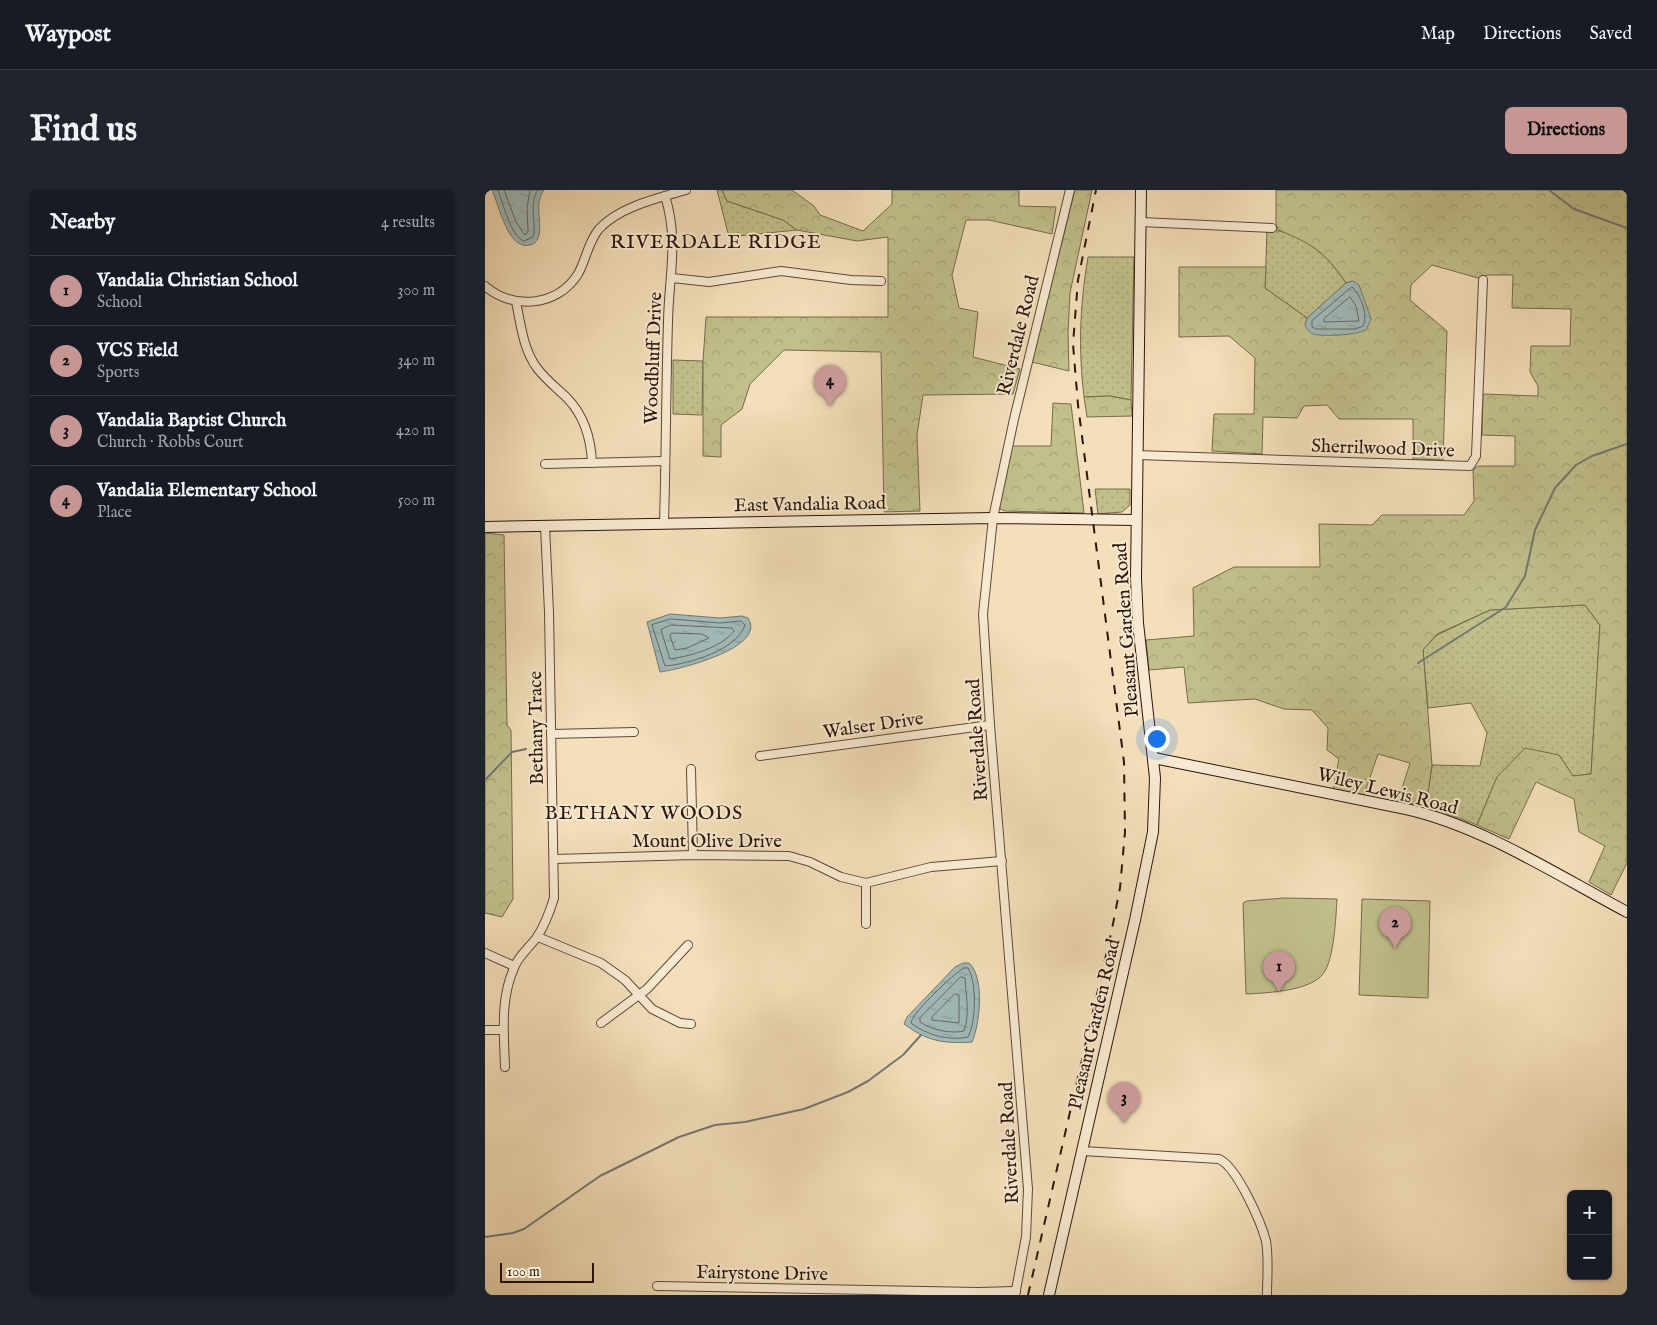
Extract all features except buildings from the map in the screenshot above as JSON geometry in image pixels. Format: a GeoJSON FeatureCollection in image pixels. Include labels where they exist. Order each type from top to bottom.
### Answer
{"type":"FeatureCollection","features":[{"type":"Feature","properties":{"kind":"street"},"geometry":{"type":"LineString","coordinates":[[485,286],[495,294],[517,302],[528,303],[543,300],[558,293],[578,274],[599,230],[611,219],[630,209],[686,190]]}},
{"type":"Feature","properties":{"kind":"street","name":"Riverdale Road"},"geometry":{"type":"LineString","coordinates":[[1016,1293],[1026,1237],[1029,1189],[990,724],[983,614],[993,518],[1014,419],[1070,190]]}},
{"type":"Feature","properties":{"kind":"street","name":"Pleasant Garden Road"},"geometry":{"type":"LineString","coordinates":[[1049,1295],[1150,854],[1155,810],[1154,758],[1138,623],[1135,520],[1141,190]]}},
{"type":"Feature","properties":{"kind":"street","name":"Woodbluff Drive"},"geometry":{"type":"LineString","coordinates":[[664,524],[668,318],[672,278],[673,232],[665,196]]}},
{"type":"Feature","properties":{"kind":"street"},"geometry":{"type":"LineString","coordinates":[[1141,222],[1272,228]]}},
{"type":"Feature","properties":{"kind":"street"},"geometry":{"type":"LineString","coordinates":[[672,278],[709,282],[781,271],[851,280],[881,281]]}},
{"type":"Feature","properties":{"kind":"street","name":"Sherrilwood Drive"},"geometry":{"type":"LineString","coordinates":[[1137,455],[1470,466],[1476,456],[1483,280]]}},
{"type":"Feature","properties":{"kind":"street"},"geometry":{"type":"LineString","coordinates":[[517,302],[530,356],[538,370],[569,400],[580,415],[588,434],[592,463]]}},
{"type":"Feature","properties":{"kind":"street"},"geometry":{"type":"LineString","coordinates":[[545,464],[665,461]]}},
{"type":"Feature","properties":{"kind":"street","name":"East Vandalia Road"},"geometry":{"type":"LineString","coordinates":[[485,527],[993,518],[1135,520]]}},
{"type":"Feature","properties":{"kind":"street","name":"Bethany Trace"},"geometry":{"type":"LineString","coordinates":[[505,1067],[503,1030],[506,994],[514,966],[537,937],[548,917],[554,898],[545,526]]}},
{"type":"Feature","properties":{"kind":"street","name":"Walser Drive"},"geometry":{"type":"LineString","coordinates":[[760,756],[990,724]]}},
{"type":"Feature","properties":{"kind":"street"},"geometry":{"type":"LineString","coordinates":[[551,734],[634,732]]}},
{"type":"Feature","properties":{"kind":"street","name":"Wiley Lewis Road"},"geometry":{"type":"LineString","coordinates":[[1154,758],[1406,808],[1440,818],[1472,830],[1627,912]]}},
{"type":"Feature","properties":{"kind":"street"},"geometry":{"type":"LineString","coordinates":[[691,769],[693,855]]}},
{"type":"Feature","properties":{"kind":"street","name":"Mount Olive Drive"},"geometry":{"type":"LineString","coordinates":[[554,859],[693,855],[789,856],[810,862],[841,877],[866,883],[931,867],[1002,861]]}},
{"type":"Feature","properties":{"kind":"street"},"geometry":{"type":"LineString","coordinates":[[866,883],[866,924]]}},
{"type":"Feature","properties":{"kind":"street"},"geometry":{"type":"LineString","coordinates":[[537,937],[601,963],[625,980],[638,996],[662,1015],[680,1023],[691,1024]]}},
{"type":"Feature","properties":{"kind":"street"},"geometry":{"type":"LineString","coordinates":[[601,1023],[638,996],[687,945]]}},
{"type":"Feature","properties":{"kind":"street"},"geometry":{"type":"LineString","coordinates":[[485,953],[514,966]]}},
{"type":"Feature","properties":{"kind":"street"},"geometry":{"type":"LineString","coordinates":[[485,1030],[503,1030]]}},
{"type":"Feature","properties":{"kind":"street"},"geometry":{"type":"LineString","coordinates":[[1082,1151],[1219,1159],[1225,1163],[1236,1178],[1262,1229],[1267,1259],[1267,1295]]}},
{"type":"Feature","properties":{"kind":"street","name":"Fairystone Drive"},"geometry":{"type":"LineString","coordinates":[[657,1286],[1016,1293]]}},
{"type":"Feature","properties":{"kind":"green space"},"geometry":{"type":"Polygon","coordinates":[[[717,190],[722,190],[727,201],[783,220],[797,230],[729,237],[717,190]]]}},
{"type":"Feature","properties":{"kind":"green space"},"geometry":{"type":"Polygon","coordinates":[[[722,190],[792,190],[814,206],[820,215],[863,231],[892,204],[892,190],[1019,190],[1019,206],[1056,207],[1052,234],[989,220],[966,220],[952,275],[959,308],[978,312],[973,357],[1020,369],[1013,394],[923,395],[917,435],[920,511],[884,512],[881,352],[784,350],[750,384],[742,409],[721,425],[721,457],[703,456],[703,361],[706,317],[888,317],[888,237],[857,241],[797,230],[783,220],[727,201],[722,190]]]}},
{"type":"Feature","properties":{"kind":"green space"},"geometry":{"type":"Polygon","coordinates":[[[1075,190],[1092,190],[1070,293],[1069,371],[1032,362],[1075,190]]]}},
{"type":"Feature","properties":{"kind":"green space"},"geometry":{"type":"Polygon","coordinates":[[[1276,190],[1627,190],[1627,863],[1611,895],[1589,882],[1605,846],[1579,832],[1574,799],[1536,782],[1509,839],[1477,825],[1497,777],[1525,748],[1559,755],[1573,776],[1591,774],[1600,625],[1585,605],[1490,610],[1437,634],[1423,650],[1432,765],[1426,806],[1398,801],[1410,763],[1378,754],[1364,795],[1333,789],[1339,759],[1327,750],[1328,728],[1312,710],[1284,709],[1255,699],[1188,703],[1184,667],[1149,670],[1146,640],[1194,636],[1193,588],[1234,567],[1320,567],[1319,524],[1372,525],[1382,515],[1464,515],[1474,501],[1473,470],[1478,466],[1515,466],[1515,436],[1482,435],[1483,394],[1538,396],[1538,386],[1530,372],[1531,346],[1570,346],[1571,309],[1512,308],[1513,275],[1487,275],[1478,278],[1432,265],[1411,285],[1410,300],[1447,331],[1443,460],[1413,459],[1413,419],[1339,419],[1327,405],[1304,406],[1297,418],[1263,417],[1262,454],[1212,451],[1214,414],[1254,414],[1255,358],[1229,336],[1179,337],[1179,267],[1266,267],[1265,288],[1307,318],[1305,325],[1350,282],[1346,283],[1317,250],[1278,230],[1276,223],[1276,190]]]}},
{"type":"Feature","properties":{"kind":"green space"},"geometry":{"type":"Polygon","coordinates":[[[1267,230],[1292,234],[1313,246],[1331,263],[1346,283],[1307,318],[1265,288],[1267,230]]]}},
{"type":"Feature","properties":{"kind":"green space"},"geometry":{"type":"Polygon","coordinates":[[[1088,257],[1134,257],[1131,400],[1110,396],[1084,397],[1081,326],[1088,257]]]}},
{"type":"Feature","properties":{"kind":"green space"},"geometry":{"type":"Polygon","coordinates":[[[673,360],[703,361],[702,415],[673,414],[673,360]]]}},
{"type":"Feature","properties":{"kind":"green space"},"geometry":{"type":"Polygon","coordinates":[[[1110,396],[1131,400],[1132,416],[1087,417],[1084,397],[1110,396]]]}},
{"type":"Feature","properties":{"kind":"green space"},"geometry":{"type":"Polygon","coordinates":[[[1053,403],[1071,404],[1084,513],[1005,511],[1000,509],[999,502],[1012,446],[1051,446],[1053,403]]]}},
{"type":"Feature","properties":{"kind":"green space"},"geometry":{"type":"Polygon","coordinates":[[[1095,489],[1130,489],[1130,505],[1122,512],[1098,514],[1095,489]]]}},
{"type":"Feature","properties":{"kind":"green space"},"geometry":{"type":"Polygon","coordinates":[[[485,533],[504,535],[507,725],[511,730],[513,899],[502,917],[485,913],[485,533]]]}},
{"type":"Feature","properties":{"kind":"green space"},"geometry":{"type":"Polygon","coordinates":[[[1585,605],[1600,625],[1591,774],[1573,776],[1559,755],[1497,777],[1477,825],[1426,806],[1432,765],[1480,766],[1487,733],[1471,703],[1428,708],[1423,650],[1437,635],[1490,610],[1585,605]]]}},
{"type":"Feature","properties":{"kind":"green space"},"geometry":{"type":"Polygon","coordinates":[[[1284,898],[1337,899],[1334,938],[1327,968],[1317,980],[1298,988],[1246,994],[1243,903],[1247,901],[1284,898]]]}},
{"type":"Feature","properties":{"kind":"green space"},"geometry":{"type":"Polygon","coordinates":[[[1362,899],[1430,901],[1428,998],[1359,995],[1362,899]]]}},
{"type":"Feature","properties":{"kind":"water"},"geometry":{"type":"Polygon","coordinates":[[[492,190],[544,190],[539,201],[540,229],[535,243],[522,245],[510,234],[501,216],[492,190]]]}},
{"type":"Feature","properties":{"kind":"water"},"geometry":{"type":"Polygon","coordinates":[[[1353,281],[1359,285],[1371,319],[1366,330],[1332,335],[1318,335],[1310,332],[1305,325],[1307,318],[1346,283],[1353,281]]]}},
{"type":"Feature","properties":{"kind":"water"},"geometry":{"type":"Polygon","coordinates":[[[670,614],[720,618],[742,616],[748,618],[751,629],[745,639],[718,656],[684,667],[660,672],[647,622],[670,614]]]}},
{"type":"Feature","properties":{"kind":"water"},"geometry":{"type":"Polygon","coordinates":[[[963,963],[969,963],[974,970],[979,989],[979,1013],[972,1042],[944,1042],[928,1038],[904,1024],[907,1017],[955,967],[963,963]]]}},
{"type":"Feature","properties":{"kind":"waterway"},"geometry":{"type":"LineString","coordinates":[[1549,190],[1574,209],[1627,228]]}},
{"type":"Feature","properties":{"kind":"waterway"},"geometry":{"type":"LineString","coordinates":[[1418,663],[1506,607],[1525,576],[1535,530],[1555,488],[1576,465],[1592,456],[1627,444]]}},
{"type":"Feature","properties":{"kind":"waterway"},"geometry":{"type":"LineString","coordinates":[[485,780],[512,752],[526,749]]}},
{"type":"Feature","properties":{"kind":"waterway"},"geometry":{"type":"LineString","coordinates":[[485,1237],[513,1233],[524,1229],[600,1176],[679,1137],[715,1125],[745,1122],[804,1109],[848,1092],[868,1081],[903,1055],[921,1035]]}},
{"type":"Feature","properties":{"kind":"railway"},"geometry":{"type":"LineString","coordinates":[[1028,1295],[1112,929],[1120,888],[1125,832],[1124,762],[1078,405],[1073,344],[1078,280],[1096,190]]}},
{"type":"Feature","properties":{"kind":"place","name":"Vandalia Elementary School"},"geometry":{"type":"Point","coordinates":[830,406]}},
{"type":"Feature","properties":{"kind":"place","name":"VCS Field"},"geometry":{"type":"Point","coordinates":[1395,948]}},
{"type":"Feature","properties":{"kind":"place","name":"Vandalia Christian School"},"geometry":{"type":"Point","coordinates":[1279,992]}},
{"type":"Feature","properties":{"kind":"place","name":"Vandalia Baptist Church"},"geometry":{"type":"Point","coordinates":[1124,1123]}},
{"type":"Feature","properties":{"kind":"district","name":"RIVERDALE RIDGE"},"geometry":{"type":"Point","coordinates":[716,241]}},
{"type":"Feature","properties":{"kind":"district","name":"BETHANY WOODS"},"geometry":{"type":"Point","coordinates":[644,812]}}]}
